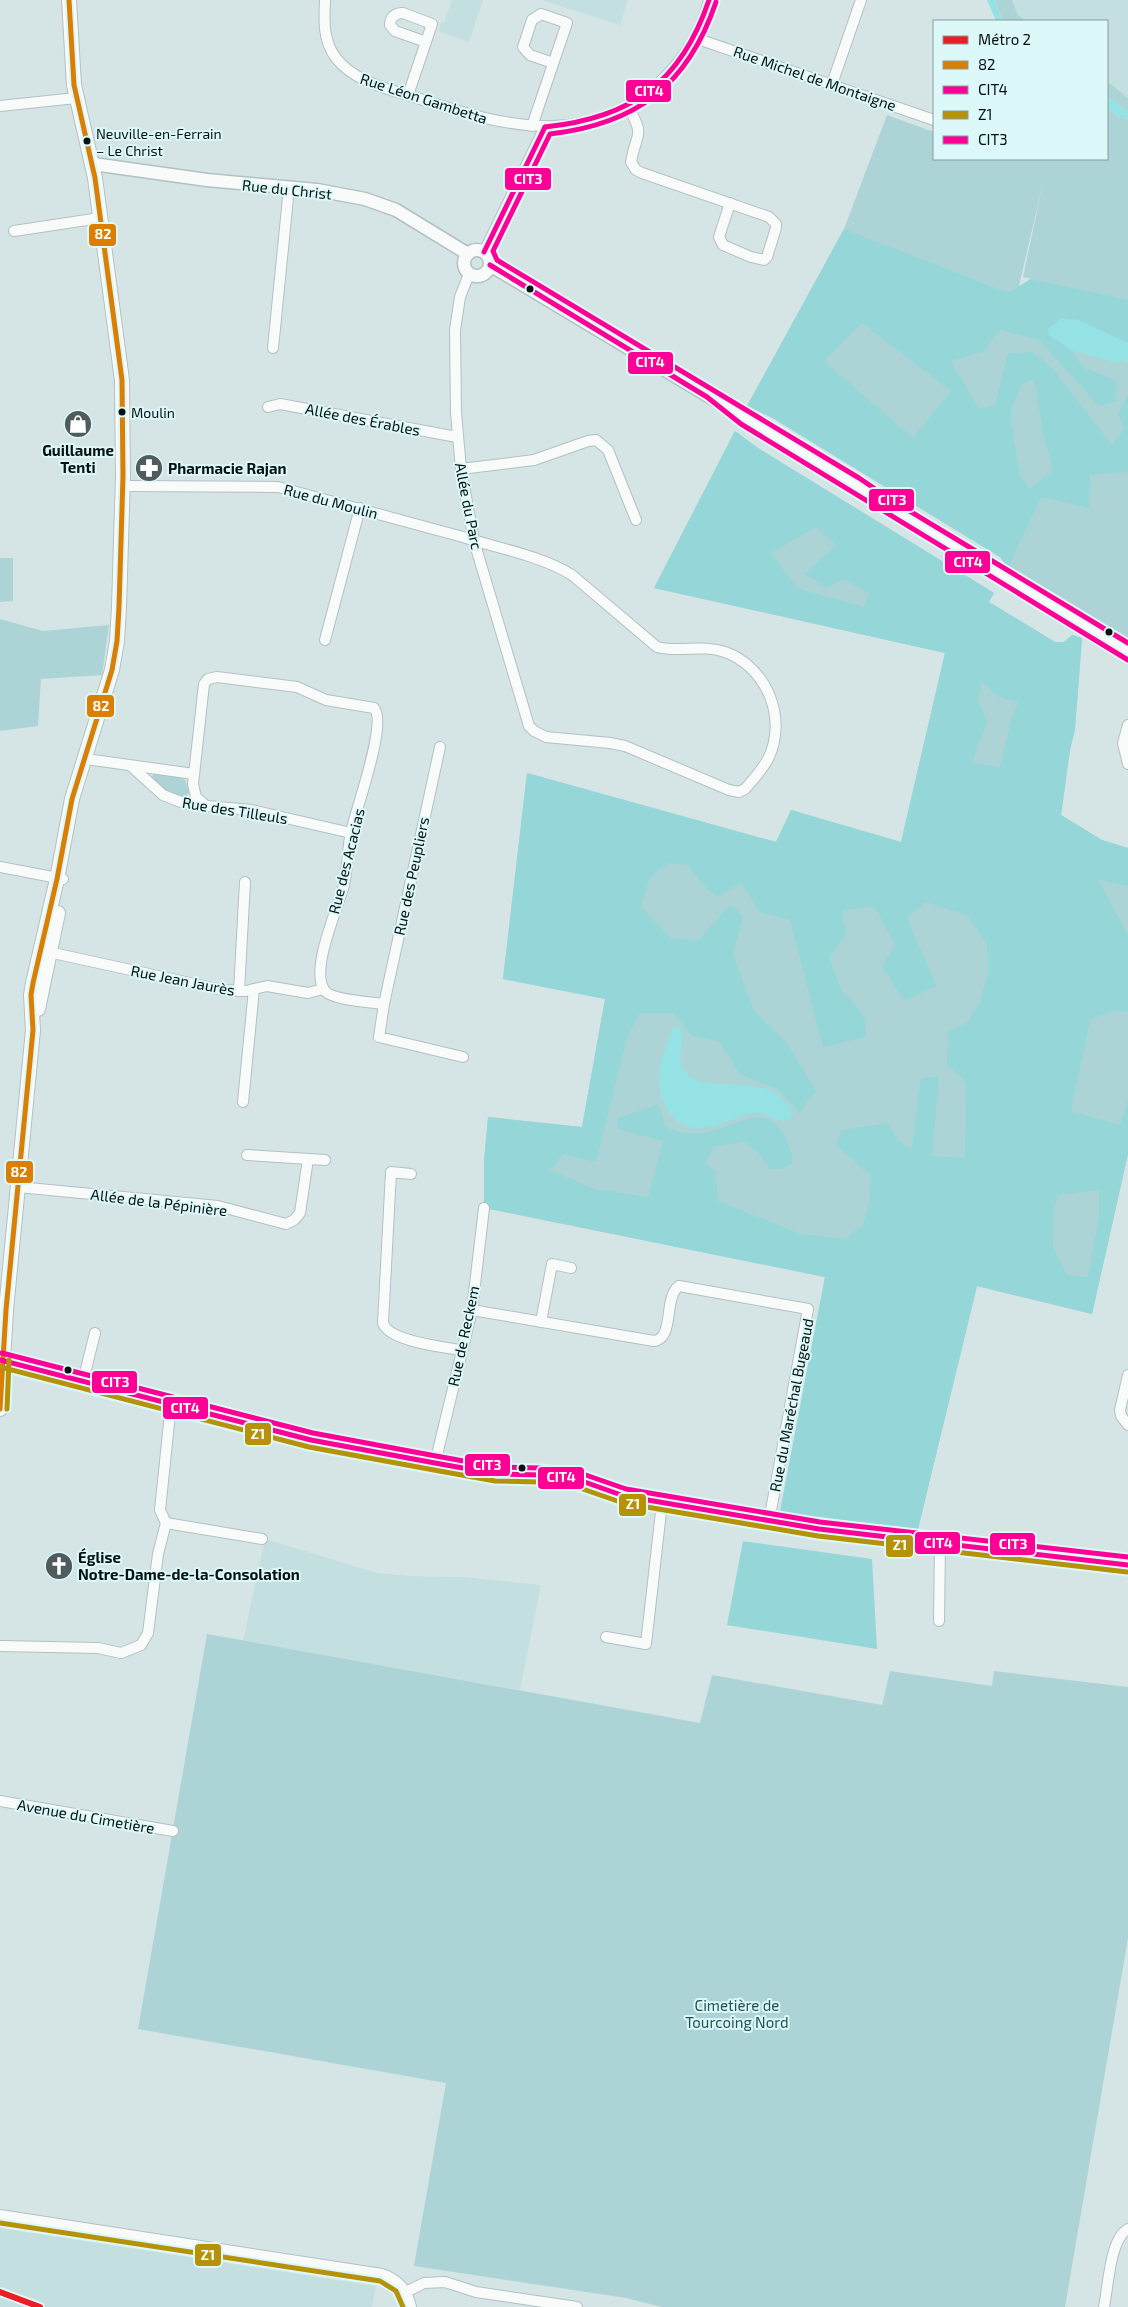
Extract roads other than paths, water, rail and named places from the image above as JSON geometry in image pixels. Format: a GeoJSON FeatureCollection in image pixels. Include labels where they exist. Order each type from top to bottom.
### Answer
{"type":"FeatureCollection","features":[{"type":"Feature","properties":{"kind":"main road"},"geometry":{"type":"LineString","coordinates":[[0,1409],[1,1360],[33,1030],[45,951],[60,879],[80,805],[86,760],[115,655],[118,624],[123,486],[122,380],[93,164],[76,98],[69,0]]}},
{"type":"Feature","properties":{"kind":"main road"},"geometry":{"type":"LineString","coordinates":[[1,1360],[311,1440],[435,1463],[496,1474],[541,1475],[580,1480],[624,1496],[846,1533],[1128,1565]]}},
{"type":"Feature","properties":{"kind":"street","name":"Rue Léon Gambetta"},"geometry":{"type":"LineString","coordinates":[[324,0],[326,36],[332,52],[342,65],[360,78],[477,118],[545,127],[589,122],[628,106],[654,88],[669,73],[695,38],[709,0]]}},
{"type":"Feature","properties":{"kind":"street"},"geometry":{"type":"LineString","coordinates":[[832,84],[861,0]]}},
{"type":"Feature","properties":{"kind":"street"},"geometry":{"type":"LineString","coordinates":[[532,126],[567,23],[541,14],[532,20],[523,47],[530,55],[553,63]]}},
{"type":"Feature","properties":{"kind":"street","name":"Rue Michel de Montaigne"},"geometry":{"type":"LineString","coordinates":[[695,38],[933,120]]}},
{"type":"Feature","properties":{"kind":"street"},"geometry":{"type":"LineString","coordinates":[[408,95],[426,42]]}},
{"type":"Feature","properties":{"kind":"street"},"geometry":{"type":"LineString","coordinates":[[0,106],[76,98]]}},
{"type":"Feature","properties":{"kind":"street"},"geometry":{"type":"LineString","coordinates":[[628,106],[638,127],[639,135],[631,162],[636,170],[730,203],[769,217],[776,224],[775,235],[764,260],[722,245],[720,237],[730,203]]}},
{"type":"Feature","properties":{"kind":"street"},"geometry":{"type":"LineString","coordinates":[[484,252],[545,127]]}},
{"type":"Feature","properties":{"kind":"street","name":"Rue du Christ"},"geometry":{"type":"LineString","coordinates":[[93,164],[207,180],[317,190],[375,201],[402,214],[468,254]]}},
{"type":"Feature","properties":{"kind":"street"},"geometry":{"type":"LineString","coordinates":[[273,348],[289,188]]}},
{"type":"Feature","properties":{"kind":"street"},"geometry":{"type":"LineString","coordinates":[[14,231],[100,218]]}},
{"type":"Feature","properties":{"kind":"street"},"geometry":{"type":"LineString","coordinates":[[476,250],[484,252],[489,259],[490,265],[487,271],[482,275],[475,276],[469,274],[464,264],[468,254],[476,250]]}},
{"type":"Feature","properties":{"kind":"street"},"geometry":{"type":"LineString","coordinates":[[490,265],[707,397],[855,484],[896,512],[1128,652]]}},
{"type":"Feature","properties":{"kind":"street","name":"Allée du Parc"},"geometry":{"type":"LineString","coordinates":[[469,274],[460,297],[455,330],[457,437],[474,541],[524,715],[534,731],[546,737],[617,744],[730,790],[739,792],[745,790]]}},
{"type":"Feature","properties":{"kind":"street"},"geometry":{"type":"LineString","coordinates":[[707,397],[741,424],[1128,660]]}},
{"type":"Feature","properties":{"kind":"street","name":"Allée des Érables"},"geometry":{"type":"LineString","coordinates":[[268,407],[285,405],[457,437]]}},
{"type":"Feature","properties":{"kind":"street"},"geometry":{"type":"LineString","coordinates":[[461,468],[534,460],[588,441],[596,440],[608,450],[636,520]]}},
{"type":"Feature","properties":{"kind":"street","name":"Rue du Moulin"},"geometry":{"type":"LineString","coordinates":[[123,486],[202,485],[278,487],[360,508],[553,564],[572,575],[656,648],[670,650],[715,649],[732,655],[754,672],[765,686],[772,700],[775,734],[768,758],[745,790]]}},
{"type":"Feature","properties":{"kind":"street"},"geometry":{"type":"LineString","coordinates":[[325,640],[360,508]]}},
{"type":"Feature","properties":{"kind":"street","name":"Rue des Acacias"},"geometry":{"type":"LineString","coordinates":[[194,774],[204,684],[211,677],[297,687],[326,700],[370,706],[377,711],[378,716],[371,762],[351,833],[344,883],[323,956],[320,978],[323,990]]}},
{"type":"Feature","properties":{"kind":"street"},"geometry":{"type":"LineString","coordinates":[[1128,725],[1124,743],[1128,764]]}},
{"type":"Feature","properties":{"kind":"street","name":"Rue des Peupliers"},"geometry":{"type":"LineString","coordinates":[[384,1004],[440,748]]}},
{"type":"Feature","properties":{"kind":"street","name":"Rue des Tilleuls"},"geometry":{"type":"LineString","coordinates":[[86,760],[194,774]]}},
{"type":"Feature","properties":{"kind":"street","name":"Rue des Tilleuls"},"geometry":{"type":"LineString","coordinates":[[130,766],[167,797],[186,804],[251,810],[351,833]]}},
{"type":"Feature","properties":{"kind":"street"},"geometry":{"type":"LineString","coordinates":[[194,774],[193,793],[205,805]]}},
{"type":"Feature","properties":{"kind":"street"},"geometry":{"type":"LineString","coordinates":[[0,867],[60,879]]}},
{"type":"Feature","properties":{"kind":"street"},"geometry":{"type":"LineString","coordinates":[[239,991],[245,882]]}},
{"type":"Feature","properties":{"kind":"street","name":"Rue Jean Jaurès"},"geometry":{"type":"LineString","coordinates":[[45,951],[222,990],[239,991],[273,986],[308,993],[323,990],[332,996],[384,1004]]}},
{"type":"Feature","properties":{"kind":"street"},"geometry":{"type":"LineString","coordinates":[[243,1102],[254,989]]}},
{"type":"Feature","properties":{"kind":"street"},"geometry":{"type":"LineString","coordinates":[[384,1004],[379,1037],[464,1057]]}},
{"type":"Feature","properties":{"kind":"street"},"geometry":{"type":"LineString","coordinates":[[247,1155],[325,1160]]}},
{"type":"Feature","properties":{"kind":"street","name":"Allée de la Pépinière"},"geometry":{"type":"LineString","coordinates":[[18,1187],[212,1206],[286,1224],[294,1220],[302,1208],[308,1159]]}},
{"type":"Feature","properties":{"kind":"street"},"geometry":{"type":"LineString","coordinates":[[411,1174],[391,1172],[383,1323],[387,1331],[398,1336],[461,1350]]}},
{"type":"Feature","properties":{"kind":"street","name":"Rue de Reckem"},"geometry":{"type":"LineString","coordinates":[[435,1463],[472,1310],[484,1208]]}},
{"type":"Feature","properties":{"kind":"street"},"geometry":{"type":"LineString","coordinates":[[541,1322],[552,1264],[571,1268]]}},
{"type":"Feature","properties":{"kind":"street","name":"Rue du Maréchal Bugeaud"},"geometry":{"type":"LineString","coordinates":[[472,1310],[657,1341],[665,1332],[674,1292],[681,1286],[808,1309],[769,1521]]}},
{"type":"Feature","properties":{"kind":"street"},"geometry":{"type":"LineString","coordinates":[[83,1381],[95,1333]]}},
{"type":"Feature","properties":{"kind":"street"},"geometry":{"type":"LineString","coordinates":[[1128,1374],[1120,1410],[1121,1416],[1128,1425]]}},
{"type":"Feature","properties":{"kind":"street"},"geometry":{"type":"LineString","coordinates":[[0,1646],[98,1648],[121,1653],[141,1645],[148,1633],[158,1549],[164,1535],[166,1523],[160,1510],[171,1404]]}},
{"type":"Feature","properties":{"kind":"street"},"geometry":{"type":"LineString","coordinates":[[606,1637],[646,1644],[662,1502]]}},
{"type":"Feature","properties":{"kind":"street"},"geometry":{"type":"LineString","coordinates":[[166,1523],[262,1538]]}},
{"type":"Feature","properties":{"kind":"street"},"geometry":{"type":"LineString","coordinates":[[939,1621],[940,1543]]}},
{"type":"Feature","properties":{"kind":"street","name":"Avenue du Cimetière"},"geometry":{"type":"LineString","coordinates":[[0,1801],[173,1831]]}},
{"type":"Feature","properties":{"kind":"street"},"geometry":{"type":"LineString","coordinates":[[0,2215],[382,2274],[399,2282],[406,2292],[412,2307]]}},
{"type":"Feature","properties":{"kind":"street"},"geometry":{"type":"LineString","coordinates":[[1104,2307],[1115,2245],[1120,2234],[1128,2229]]}},
{"type":"Feature","properties":{"kind":"street"},"geometry":{"type":"LineString","coordinates":[[406,2292],[424,2283],[445,2282],[476,2292],[577,2307]]}},
{"type":"Feature","properties":{"kind":"metro line","name":"2"},"geometry":{"type":"LineString","coordinates":[[0,2292],[40,2307]]}},
{"type":"Feature","properties":{"kind":"place","name":"Neuville-en-Ferrain – Le Christ"},"geometry":{"type":"Point","coordinates":[87,141]}},
{"type":"Feature","properties":{"kind":"place","name":"Moulin"},"geometry":{"type":"Point","coordinates":[122,412]}},
{"type":"Feature","properties":{"kind":"place","name":"Guillaume Tenti"},"geometry":{"type":"Point","coordinates":[78,424]}},
{"type":"Feature","properties":{"kind":"place","name":"Pharmacie Rajan"},"geometry":{"type":"Point","coordinates":[149,468]}},
{"type":"Feature","properties":{"kind":"place","name":"Église Notre-Dame-de-la-Consolation"},"geometry":{"type":"Point","coordinates":[59,1566]}},
{"type":"Feature","properties":{"kind":"park label","name":"Cimetière de Tourcoing Nord"},"geometry":{"type":"Point","coordinates":[737,2014]}}]}
